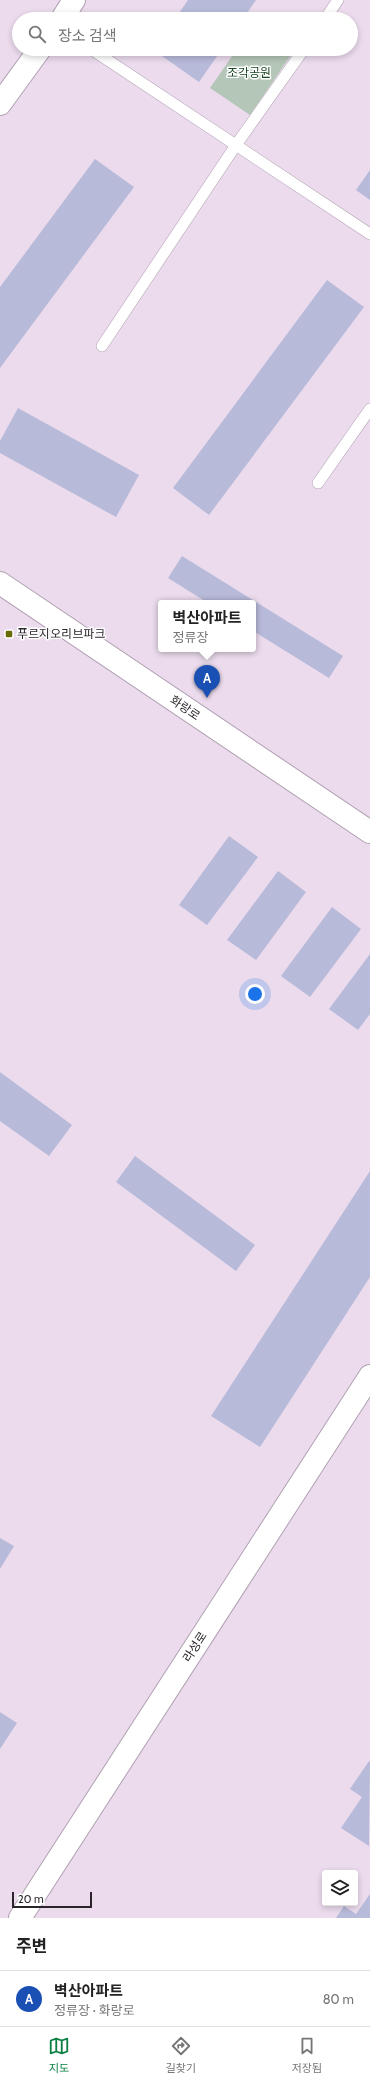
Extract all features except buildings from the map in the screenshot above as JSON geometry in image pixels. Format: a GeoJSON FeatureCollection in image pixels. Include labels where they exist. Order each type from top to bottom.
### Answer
{"type":"FeatureCollection","features":[{"type":"Feature","properties":{"kind":"street"},"geometry":{"type":"LineString","coordinates":[[66,12],[74,0]]}},
{"type":"Feature","properties":{"kind":"street"},"geometry":{"type":"LineString","coordinates":[[0,104],[35,56]]}},
{"type":"Feature","properties":{"kind":"street","name":"화랑로"},"geometry":{"type":"LineString","coordinates":[[0,583],[370,832]]}},
{"type":"Feature","properties":{"kind":"street","name":"라성로"},"geometry":{"type":"LineString","coordinates":[[20,1918],[370,1376]]}},
{"type":"Feature","properties":{"kind":"lane"},"geometry":{"type":"LineString","coordinates":[[330,12],[338,0]]}},
{"type":"Feature","properties":{"kind":"lane"},"geometry":{"type":"LineString","coordinates":[[102,56],[370,234]]}},
{"type":"Feature","properties":{"kind":"lane"},"geometry":{"type":"LineString","coordinates":[[102,346],[236,145],[299,56]]}},
{"type":"Feature","properties":{"kind":"lane"},"geometry":{"type":"LineString","coordinates":[[318,483],[370,409]]}},
{"type":"Feature","properties":{"kind":"green space","name":"조각공원"},"geometry":{"type":"Polygon","coordinates":[[[232,56],[290,56],[250,115],[210,88],[232,56]]]}},
{"type":"Feature","properties":{"kind":"place","name":"푸르지오리브파크"},"geometry":{"type":"Point","coordinates":[9,634]}},
{"type":"Feature","properties":{"kind":"place","name":"벽산아파트"},"geometry":{"type":"Point","coordinates":[207,698]}}]}
